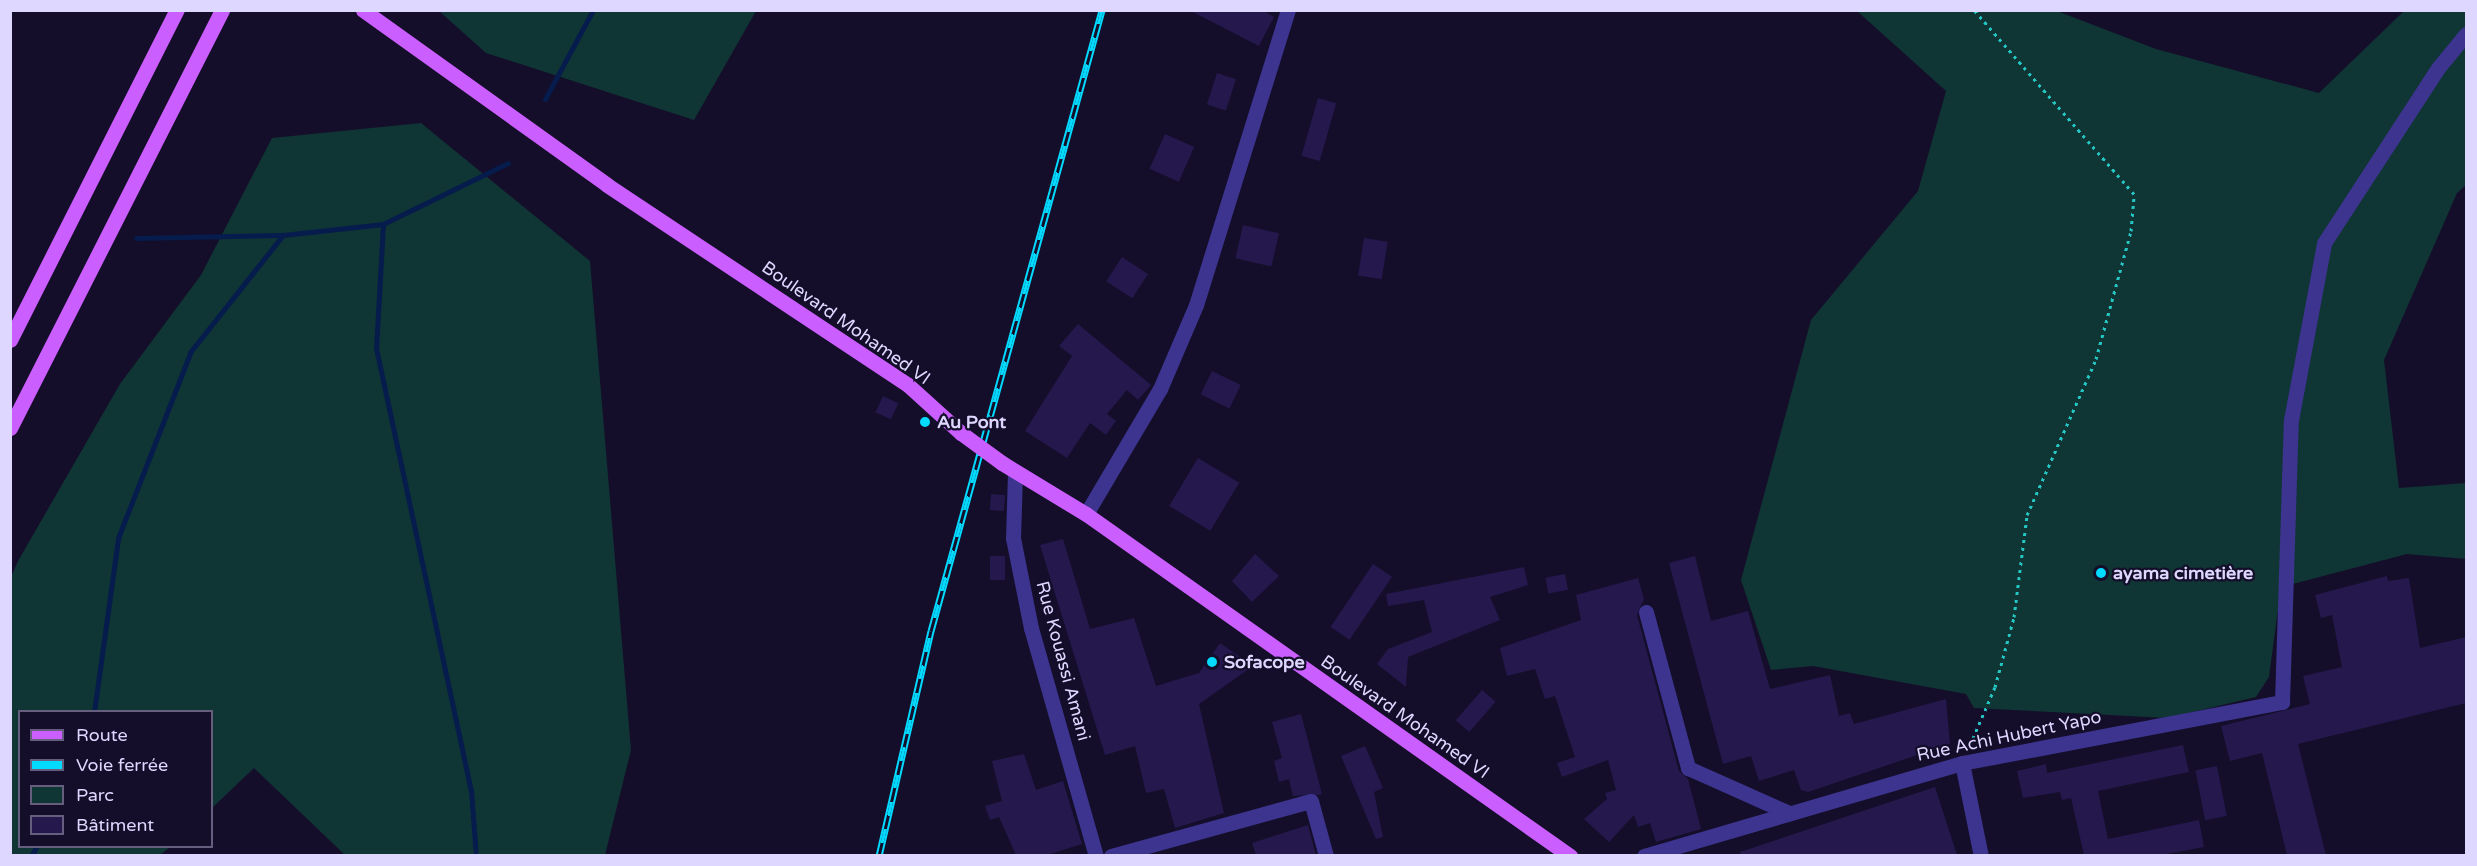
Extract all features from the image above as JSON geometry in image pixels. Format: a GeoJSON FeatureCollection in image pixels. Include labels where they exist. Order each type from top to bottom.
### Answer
{"type":"FeatureCollection","features":[{"type":"Feature","properties":{"kind":"main road"},"geometry":{"type":"LineString","coordinates":[[10,340],[177,10]]}},
{"type":"Feature","properties":{"kind":"main road"},"geometry":{"type":"LineString","coordinates":[[10,428],[222,10]]}},
{"type":"Feature","properties":{"kind":"main road","name":"Boulevard Mohamed VI"},"geometry":{"type":"LineString","coordinates":[[363,10],[607,185],[908,385],[961,433],[1008,467],[1086,514],[1570,855]]}},
{"type":"Feature","properties":{"kind":"street"},"geometry":{"type":"LineString","coordinates":[[1086,514],[1160,389],[1196,304],[1288,10]]}},
{"type":"Feature","properties":{"kind":"street","name":"Rue Achi Hubert Yapo"},"geometry":{"type":"LineString","coordinates":[[1644,855],[1962,763],[2282,702],[2291,420],[2324,243],[2438,68],[2466,34]]}},
{"type":"Feature","properties":{"kind":"street","name":"Rue Kouassi Amani"},"geometry":{"type":"LineString","coordinates":[[1008,467],[1013,538],[1031,628],[1096,855]]}},
{"type":"Feature","properties":{"kind":"street"},"geometry":{"type":"LineString","coordinates":[[1646,612],[1688,768],[1789,813]]}},
{"type":"Feature","properties":{"kind":"street"},"geometry":{"type":"LineString","coordinates":[[1962,763],[1981,855]]}},
{"type":"Feature","properties":{"kind":"street"},"geometry":{"type":"LineString","coordinates":[[1111,855],[1311,801],[1326,855]]}},
{"type":"Feature","properties":{"kind":"path"},"geometry":{"type":"LineString","coordinates":[[1962,763],[1995,687],[2014,617],[2027,515],[2096,358],[2131,231],[2134,194],[1974,10]]}},
{"type":"Feature","properties":{"kind":"green space"},"geometry":{"type":"Polygon","coordinates":[[[439,11],[756,11],[694,120],[486,53],[439,11]]]}},
{"type":"Feature","properties":{"kind":"green space"},"geometry":{"type":"Polygon","coordinates":[[[1857,11],[2057,11],[2156,49],[2319,93],[2404,11],[2466,11],[2466,185],[2457,193],[2384,360],[2399,488],[2466,483],[2466,559],[2407,554],[2281,587],[2269,677],[2256,697],[2167,718],[1974,708],[1966,694],[1813,666],[1771,670],[1741,580],[1811,320],[1918,191],[1946,91],[1857,11]]]}},
{"type":"Feature","properties":{"kind":"green space"},"geometry":{"type":"Polygon","coordinates":[[[421,123],[590,261],[631,750],[605,855],[345,855],[254,768],[213,807],[213,710],[18,710],[18,848],[169,848],[160,855],[11,855],[10,579],[18,561],[120,384],[201,275],[272,138],[421,123]]]}},
{"type":"Feature","properties":{"kind":"building"},"geometry":{"type":"Polygon","coordinates":[[[1189,10],[1262,10],[1274,17],[1259,46],[1189,10]]]}},
{"type":"Feature","properties":{"kind":"building"},"geometry":{"type":"Polygon","coordinates":[[[1217,73],[1236,79],[1226,111],[1207,104],[1217,73]]]}},
{"type":"Feature","properties":{"kind":"building"},"geometry":{"type":"Polygon","coordinates":[[[1318,98],[1336,103],[1320,161],[1301,156],[1318,98]]]}},
{"type":"Feature","properties":{"kind":"building"},"geometry":{"type":"Polygon","coordinates":[[[1165,134],[1194,147],[1179,182],[1150,169],[1165,134]]]}},
{"type":"Feature","properties":{"kind":"building"},"geometry":{"type":"Polygon","coordinates":[[[1243,225],[1279,233],[1271,266],[1235,258],[1243,225]]]}},
{"type":"Feature","properties":{"kind":"building"},"geometry":{"type":"Polygon","coordinates":[[[1364,238],[1388,242],[1382,279],[1358,276],[1364,238]]]}},
{"type":"Feature","properties":{"kind":"building"},"geometry":{"type":"Polygon","coordinates":[[[1122,257],[1148,274],[1132,298],[1106,281],[1122,257]]]}},
{"type":"Feature","properties":{"kind":"building"},"geometry":{"type":"Polygon","coordinates":[[[1078,324],[1151,385],[1138,400],[1127,390],[1107,414],[1116,421],[1106,435],[1090,423],[1067,458],[1025,431],[1072,356],[1059,346],[1078,324]]]}},
{"type":"Feature","properties":{"kind":"building"},"geometry":{"type":"Polygon","coordinates":[[[1212,371],[1241,385],[1229,408],[1201,394],[1212,371]]]}},
{"type":"Feature","properties":{"kind":"building"},"geometry":{"type":"Polygon","coordinates":[[[883,396],[898,403],[891,419],[875,412],[883,396]]]}},
{"type":"Feature","properties":{"kind":"building"},"geometry":{"type":"Polygon","coordinates":[[[1198,458],[1239,483],[1210,531],[1169,506],[1198,458]]]}},
{"type":"Feature","properties":{"kind":"building"},"geometry":{"type":"Polygon","coordinates":[[[991,494],[1005,495],[1004,511],[990,510],[991,494]]]}},
{"type":"Feature","properties":{"kind":"building"},"geometry":{"type":"Polygon","coordinates":[[[1063,539],[1090,629],[1134,618],[1156,686],[1199,673],[1220,643],[1253,666],[1199,704],[1224,813],[1175,828],[1164,789],[1146,793],[1135,746],[1105,755],[1040,545],[1063,539]]]}},
{"type":"Feature","properties":{"kind":"building"},"geometry":{"type":"Polygon","coordinates":[[[1255,554],[1279,576],[1252,602],[1232,581],[1255,554]]]}},
{"type":"Feature","properties":{"kind":"building"},"geometry":{"type":"Polygon","coordinates":[[[990,556],[1005,556],[1005,580],[990,580],[990,556]]]}},
{"type":"Feature","properties":{"kind":"building"},"geometry":{"type":"Polygon","coordinates":[[[1695,556],[1711,621],[1748,611],[1770,689],[1830,675],[1839,716],[1850,713],[1854,724],[1946,699],[1950,744],[1808,792],[1801,790],[1794,770],[1759,781],[1751,756],[1723,764],[1669,563],[1695,556]]]}},
{"type":"Feature","properties":{"kind":"building"},"geometry":{"type":"Polygon","coordinates":[[[1373,564],[1392,577],[1350,640],[1331,627],[1373,564]]]}},
{"type":"Feature","properties":{"kind":"building"},"geometry":{"type":"Polygon","coordinates":[[[1524,567],[1528,585],[1490,597],[1500,620],[1408,657],[1406,687],[1377,664],[1388,649],[1432,632],[1424,600],[1388,606],[1386,594],[1524,567]]]}},
{"type":"Feature","properties":{"kind":"building"},"geometry":{"type":"Polygon","coordinates":[[[1565,574],[1568,590],[1548,594],[1545,578],[1565,574]]]}},
{"type":"Feature","properties":{"kind":"building"},"geometry":{"type":"Polygon","coordinates":[[[2387,576],[2388,581],[2409,578],[2420,648],[2466,637],[2466,703],[2298,744],[2326,855],[2287,855],[2262,753],[2230,761],[2221,726],[2310,704],[2303,676],[2342,667],[2332,615],[2321,618],[2315,595],[2387,576]]]}},
{"type":"Feature","properties":{"kind":"building"},"geometry":{"type":"Polygon","coordinates":[[[1638,578],[1644,599],[1637,615],[1679,771],[1688,779],[1701,829],[1656,842],[1650,823],[1638,827],[1634,815],[1609,842],[1584,819],[1607,799],[1605,793],[1616,790],[1608,760],[1562,777],[1557,763],[1575,757],[1555,696],[1545,699],[1535,669],[1507,676],[1500,648],[1581,620],[1576,595],[1638,578]]]}},
{"type":"Feature","properties":{"kind":"building"},"geometry":{"type":"Polygon","coordinates":[[[1482,690],[1496,702],[1469,732],[1456,720],[1482,690]]]}},
{"type":"Feature","properties":{"kind":"building"},"geometry":{"type":"Polygon","coordinates":[[[1301,714],[1322,794],[1318,795],[1293,796],[1289,779],[1279,782],[1274,761],[1282,758],[1272,722],[1301,714]]]}},
{"type":"Feature","properties":{"kind":"building"},"geometry":{"type":"Polygon","coordinates":[[[2183,745],[2189,772],[2098,791],[2108,839],[2199,820],[2204,847],[2161,855],[2084,855],[2071,798],[2062,800],[2060,792],[2023,798],[2017,771],[2046,764],[2047,773],[2183,745]]]}},
{"type":"Feature","properties":{"kind":"building"},"geometry":{"type":"Polygon","coordinates":[[[1365,746],[1383,788],[1374,792],[1383,837],[1376,839],[1341,756],[1365,746]]]}},
{"type":"Feature","properties":{"kind":"building"},"geometry":{"type":"Polygon","coordinates":[[[1024,754],[1036,790],[1063,781],[1082,844],[1047,855],[1016,855],[999,817],[990,820],[985,806],[1002,801],[992,761],[1024,754]]]}},
{"type":"Feature","properties":{"kind":"building"},"geometry":{"type":"Polygon","coordinates":[[[2217,766],[2227,816],[2205,820],[2195,770],[2217,766]]]}},
{"type":"Feature","properties":{"kind":"building"},"geometry":{"type":"Polygon","coordinates":[[[1935,787],[1957,855],[1740,855],[1740,852],[1935,787]]]}},
{"type":"Feature","properties":{"kind":"building"},"geometry":{"type":"Polygon","coordinates":[[[1308,825],[1316,855],[1256,855],[1252,843],[1308,825]]]}},
{"type":"Feature","properties":{"kind":"waterway"},"geometry":{"type":"LineString","coordinates":[[545,99],[593,10]]}},
{"type":"Feature","properties":{"kind":"waterway"},"geometry":{"type":"LineString","coordinates":[[94,710],[118,538],[191,351],[283,235],[383,224],[508,163]]}},
{"type":"Feature","properties":{"kind":"waterway"},"geometry":{"type":"LineString","coordinates":[[383,224],[376,348],[471,790],[476,856]]}},
{"type":"Feature","properties":{"kind":"waterway"},"geometry":{"type":"LineString","coordinates":[[136,238],[283,235]]}},
{"type":"Feature","properties":{"kind":"waterway"},"geometry":{"type":"LineString","coordinates":[[31,856],[36,848]]}},
{"type":"Feature","properties":{"kind":"railway"},"geometry":{"type":"LineString","coordinates":[[879,856],[931,631],[1102,10]]}},
{"type":"Feature","properties":{"kind":"place","name":"Au Pont"},"geometry":{"type":"Point","coordinates":[925,422]}},
{"type":"Feature","properties":{"kind":"place","name":"ayama cimetière"},"geometry":{"type":"Point","coordinates":[2101,573]}},
{"type":"Feature","properties":{"kind":"place","name":"Sofacope"},"geometry":{"type":"Point","coordinates":[1212,662]}}]}
